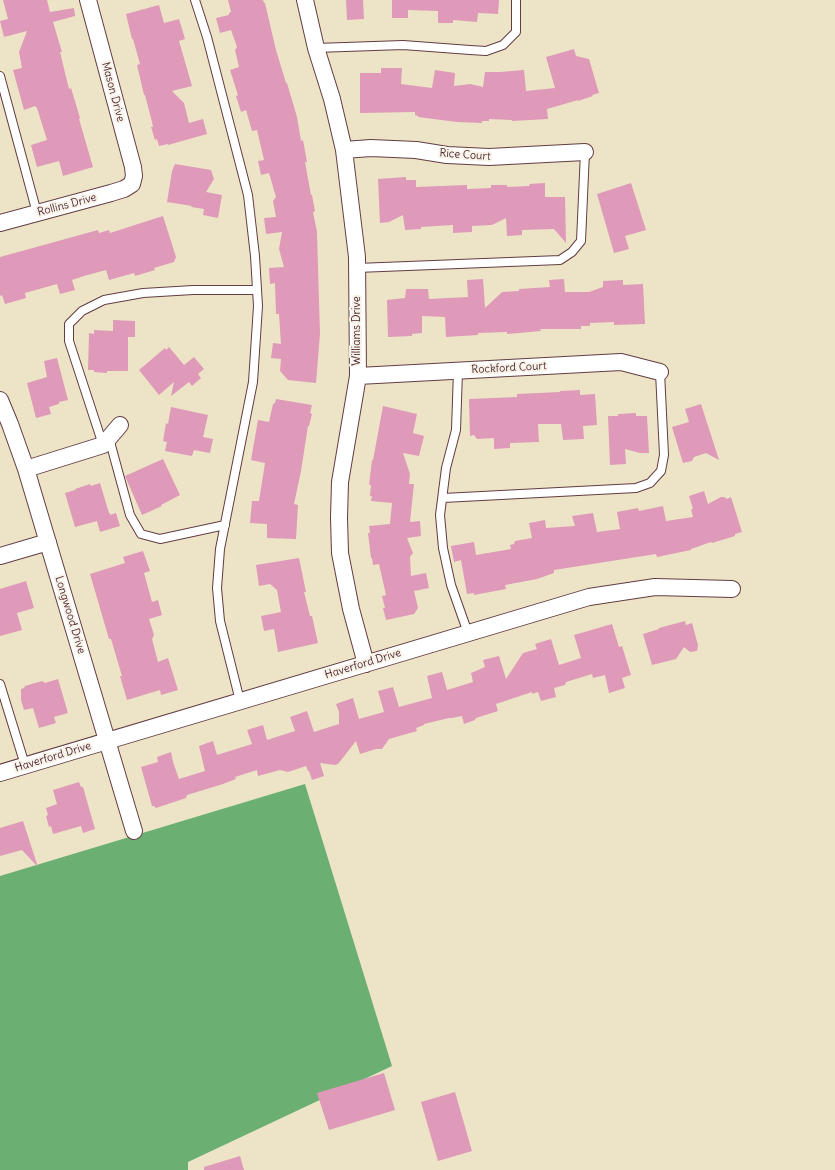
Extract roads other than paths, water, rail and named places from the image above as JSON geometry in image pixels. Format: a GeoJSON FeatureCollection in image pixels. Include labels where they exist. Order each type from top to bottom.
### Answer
{"type":"FeatureCollection","features":[{"type":"Feature","properties":{"kind":"street","name":"Mason Drive"},"geometry":{"type":"LineString","coordinates":[[88,0],[133,167],[134,176],[132,184]]}},
{"type":"Feature","properties":{"kind":"street","name":"Williams Drive"},"geometry":{"type":"LineString","coordinates":[[305,0],[316,48],[332,99],[344,150],[350,188],[357,268],[358,376],[340,482],[340,553],[351,609],[366,664]]}},
{"type":"Feature","properties":{"kind":"street","name":"Rice Court"},"geometry":{"type":"LineString","coordinates":[[344,150],[371,148],[416,150],[447,155],[489,157],[585,152]]}},
{"type":"Feature","properties":{"kind":"street","name":"Rollins Drive"},"geometry":{"type":"LineString","coordinates":[[0,223],[112,193],[124,189],[132,184]]}},
{"type":"Feature","properties":{"kind":"street","name":"Rockford Court"},"geometry":{"type":"LineString","coordinates":[[358,376],[621,362],[660,372]]}},
{"type":"Feature","properties":{"kind":"street","name":"Longwood Drive"},"geometry":{"type":"LineString","coordinates":[[0,400],[26,469],[134,832]]}},
{"type":"Feature","properties":{"kind":"street"},"geometry":{"type":"LineString","coordinates":[[26,469],[106,442],[120,425]]}},
{"type":"Feature","properties":{"kind":"street"},"geometry":{"type":"LineString","coordinates":[[0,556],[48,542]]}},
{"type":"Feature","properties":{"kind":"street","name":"Haverford Drive"},"geometry":{"type":"LineString","coordinates":[[0,773],[589,597],[655,587],[732,589]]}},
{"type":"Feature","properties":{"kind":"lane"},"geometry":{"type":"LineString","coordinates":[[195,0],[207,37],[248,195],[255,256],[258,306],[253,382],[220,549],[217,588],[220,621],[240,701]]}},
{"type":"Feature","properties":{"kind":"lane"},"geometry":{"type":"LineString","coordinates":[[316,48],[403,45],[486,51],[503,45],[516,32],[516,0]]}},
{"type":"Feature","properties":{"kind":"lane"},"geometry":{"type":"LineString","coordinates":[[0,76],[37,213]]}},
{"type":"Feature","properties":{"kind":"lane"},"geometry":{"type":"LineString","coordinates":[[357,268],[560,260],[572,252],[581,241],[585,152]]}},
{"type":"Feature","properties":{"kind":"lane"},"geometry":{"type":"LineString","coordinates":[[225,525],[160,539],[141,534],[130,515],[106,442],[69,341],[69,324],[82,311],[104,300],[143,293],[193,290],[257,290]]}},
{"type":"Feature","properties":{"kind":"lane"},"geometry":{"type":"LineString","coordinates":[[458,371],[456,430],[446,468],[440,515],[443,548],[451,585],[468,633]]}},
{"type":"Feature","properties":{"kind":"lane"},"geometry":{"type":"LineString","coordinates":[[443,498],[636,488],[650,483],[661,471],[664,455],[660,372]]}},
{"type":"Feature","properties":{"kind":"lane"},"geometry":{"type":"LineString","coordinates":[[0,684],[25,765]]}}]}
